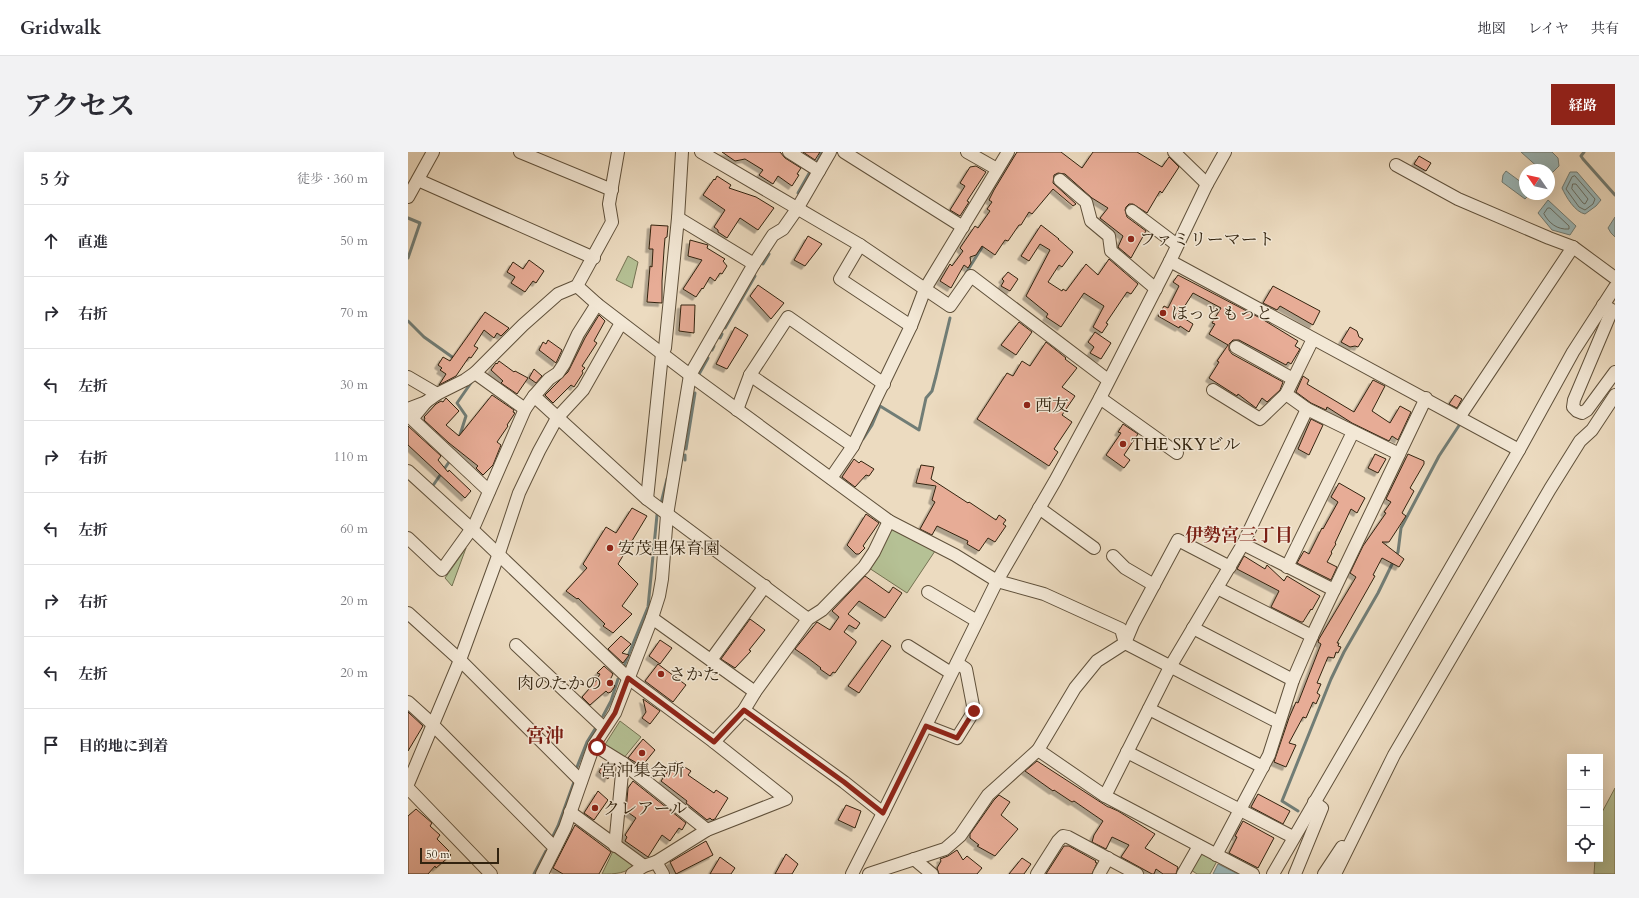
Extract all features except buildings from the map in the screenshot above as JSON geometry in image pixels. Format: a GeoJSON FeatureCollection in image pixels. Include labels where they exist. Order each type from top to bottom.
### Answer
{"type":"FeatureCollection","features":[{"type":"Feature","properties":{"kind":"street"},"geometry":{"type":"LineString","coordinates":[[408,197],[433,152]]}},
{"type":"Feature","properties":{"kind":"street"},"geometry":{"type":"LineString","coordinates":[[520,152],[612,190]]}},
{"type":"Feature","properties":{"kind":"street"},"geometry":{"type":"LineString","coordinates":[[408,409],[426,402],[437,394],[465,380],[558,294],[577,286],[594,258],[612,222],[609,204],[618,152]]}},
{"type":"Feature","properties":{"kind":"street"},"geometry":{"type":"LineString","coordinates":[[647,499],[662,354],[665,348],[678,218],[682,152]]}},
{"type":"Feature","properties":{"kind":"street"},"geometry":{"type":"LineString","coordinates":[[701,152],[860,245],[950,306],[970,276],[1108,380]]}},
{"type":"Feature","properties":{"kind":"street"},"geometry":{"type":"LineString","coordinates":[[789,152],[820,171]]}},
{"type":"Feature","properties":{"kind":"street"},"geometry":{"type":"LineString","coordinates":[[542,874],[570,812],[594,745],[615,713],[659,596],[662,579],[667,515],[690,375],[754,264],[773,235],[783,229],[797,209],[830,152]]}},
{"type":"Feature","properties":{"kind":"street"},"geometry":{"type":"LineString","coordinates":[[844,152],[963,227]]}},
{"type":"Feature","properties":{"kind":"street"},"geometry":{"type":"LineString","coordinates":[[967,152],[997,169]]}},
{"type":"Feature","properties":{"kind":"street"},"geometry":{"type":"LineString","coordinates":[[831,478],[854,446],[911,326],[925,289],[1008,152]]}},
{"type":"Feature","properties":{"kind":"street"},"geometry":{"type":"LineString","coordinates":[[1174,152],[1207,184]]}},
{"type":"Feature","properties":{"kind":"street"},"geometry":{"type":"LineString","coordinates":[[852,874],[997,581],[1100,398],[1170,261],[1207,184],[1225,152]]}},
{"type":"Feature","properties":{"kind":"street"},"geometry":{"type":"LineString","coordinates":[[1396,165],[1458,199],[1548,238],[1573,247],[1615,278]]}},
{"type":"Feature","properties":{"kind":"street"},"geometry":{"type":"LineString","coordinates":[[418,180],[594,258]]}},
{"type":"Feature","properties":{"kind":"street"},"geometry":{"type":"LineString","coordinates":[[1060,180],[1086,202],[1090,221],[1109,236],[1111,251],[1156,289]]}},
{"type":"Feature","properties":{"kind":"street"},"geometry":{"type":"LineString","coordinates":[[1132,211],[1177,245]]}},
{"type":"Feature","properties":{"kind":"street"},"geometry":{"type":"LineString","coordinates":[[678,218],[754,264]]}},
{"type":"Feature","properties":{"kind":"street"},"geometry":{"type":"LineString","coordinates":[[860,245],[840,279],[911,326]]}},
{"type":"Feature","properties":{"kind":"street"},"geometry":{"type":"LineString","coordinates":[[1460,416],[1573,247]]}},
{"type":"Feature","properties":{"kind":"street"},"geometry":{"type":"LineString","coordinates":[[1170,261],[1313,339],[1460,416],[1519,450]]}},
{"type":"Feature","properties":{"kind":"street"},"geometry":{"type":"LineString","coordinates":[[577,286],[597,304],[662,354],[889,521],[955,555],[997,581],[1044,594],[1121,629],[1125,643],[1278,722]]}},
{"type":"Feature","properties":{"kind":"street"},"geometry":{"type":"LineString","coordinates":[[1273,874],[1293,837],[1519,450],[1573,352],[1615,287]]}},
{"type":"Feature","properties":{"kind":"street"},"geometry":{"type":"LineString","coordinates":[[408,538],[442,570],[472,530],[525,409],[549,379],[558,373],[564,364],[578,334],[597,304]]}},
{"type":"Feature","properties":{"kind":"street"},"geometry":{"type":"LineString","coordinates":[[1603,305],[1612,310],[1574,400],[1573,407],[1582,413],[1587,410],[1615,372]]}},
{"type":"Feature","properties":{"kind":"street"},"geometry":{"type":"LineString","coordinates":[[737,410],[750,375],[788,316],[884,384]]}},
{"type":"Feature","properties":{"kind":"street"},"geometry":{"type":"LineString","coordinates":[[408,784],[460,660],[519,493],[557,418],[583,390],[621,323]]}},
{"type":"Feature","properties":{"kind":"street"},"geometry":{"type":"LineString","coordinates":[[1212,390],[1260,419],[1286,394],[1313,339]]}},
{"type":"Feature","properties":{"kind":"street"},"geometry":{"type":"LineString","coordinates":[[1236,347],[1293,379]]}},
{"type":"Feature","properties":{"kind":"street"},"geometry":{"type":"LineString","coordinates":[[474,373],[525,409]]}},
{"type":"Feature","properties":{"kind":"street"},"geometry":{"type":"LineString","coordinates":[[750,375],[854,446]]}},
{"type":"Feature","properties":{"kind":"street"},"geometry":{"type":"LineString","coordinates":[[408,377],[437,394]]}},
{"type":"Feature","properties":{"kind":"street"},"geometry":{"type":"LineString","coordinates":[[1286,394],[1307,409],[1399,454]]}},
{"type":"Feature","properties":{"kind":"street"},"geometry":{"type":"LineString","coordinates":[[1335,874],[1394,755],[1550,489],[1580,441],[1592,430],[1615,395]]}},
{"type":"Feature","properties":{"kind":"street"},"geometry":{"type":"LineString","coordinates":[[534,396],[647,499],[808,619]]}},
{"type":"Feature","properties":{"kind":"street"},"geometry":{"type":"LineString","coordinates":[[1100,398],[1177,453]]}},
{"type":"Feature","properties":{"kind":"street"},"geometry":{"type":"LineString","coordinates":[[1216,855],[1269,755],[1278,722],[1293,680],[1312,636],[1426,398]]}},
{"type":"Feature","properties":{"kind":"street"},"geometry":{"type":"LineString","coordinates":[[426,402],[412,420],[489,491]]}},
{"type":"Feature","properties":{"kind":"street"},"geometry":{"type":"LineString","coordinates":[[1105,796],[1170,667],[1243,544],[1307,409]]}},
{"type":"Feature","properties":{"kind":"street"},"geometry":{"type":"LineString","coordinates":[[1288,567],[1353,432]]}},
{"type":"Feature","properties":{"kind":"street"},"geometry":{"type":"LineString","coordinates":[[408,471],[628,678],[714,742],[786,799],[708,830],[656,862],[644,866],[632,874]]}},
{"type":"Feature","properties":{"kind":"street"},"geometry":{"type":"LineString","coordinates":[[1039,508],[1094,548]]}},
{"type":"Feature","properties":{"kind":"street"},"geometry":{"type":"LineString","coordinates":[[714,742],[744,710],[755,692],[808,619],[822,610],[864,567],[874,552],[889,521]]}},
{"type":"Feature","properties":{"kind":"street"},"geometry":{"type":"LineString","coordinates":[[869,874],[945,849],[960,836],[988,796],[1038,750],[1075,688],[1097,661],[1125,643],[1178,540],[1230,567]]}},
{"type":"Feature","properties":{"kind":"street"},"geometry":{"type":"LineString","coordinates":[[1243,544],[1334,590]]}},
{"type":"Feature","properties":{"kind":"street"},"geometry":{"type":"LineString","coordinates":[[1113,556],[1125,568],[1154,585]]}},
{"type":"Feature","properties":{"kind":"street"},"geometry":{"type":"LineString","coordinates":[[711,660],[765,586]]}},
{"type":"Feature","properties":{"kind":"street"},"geometry":{"type":"LineString","coordinates":[[1217,588],[1312,636]]}},
{"type":"Feature","properties":{"kind":"street"},"geometry":{"type":"LineString","coordinates":[[928,592],[977,621]]}},
{"type":"Feature","properties":{"kind":"street"},"geometry":{"type":"LineString","coordinates":[[408,613],[460,660],[581,781]]}},
{"type":"Feature","properties":{"kind":"street"},"geometry":{"type":"LineString","coordinates":[[652,618],[755,692]]}},
{"type":"Feature","properties":{"kind":"street"},"geometry":{"type":"LineString","coordinates":[[1193,628],[1293,680]]}},
{"type":"Feature","properties":{"kind":"street"},"geometry":{"type":"LineString","coordinates":[[516,645],[604,728]]}},
{"type":"Feature","properties":{"kind":"street"},"geometry":{"type":"LineString","coordinates":[[908,646],[954,668],[966,669],[974,711],[957,738],[926,726]]}},
{"type":"Feature","properties":{"kind":"street"},"geometry":{"type":"LineString","coordinates":[[408,702],[429,721],[555,848]]}},
{"type":"Feature","properties":{"kind":"street"},"geometry":{"type":"LineString","coordinates":[[1149,709],[1263,767]]}},
{"type":"Feature","properties":{"kind":"street"},"geometry":{"type":"LineString","coordinates":[[744,710],[844,782],[883,813]]}},
{"type":"Feature","properties":{"kind":"street"},"geometry":{"type":"LineString","coordinates":[[594,745],[623,763],[708,830]]}},
{"type":"Feature","properties":{"kind":"street"},"geometry":{"type":"LineString","coordinates":[[1038,750],[1105,796],[1253,874]]}},
{"type":"Feature","properties":{"kind":"street"},"geometry":{"type":"LineString","coordinates":[[1127,752],[1293,837]]}},
{"type":"Feature","properties":{"kind":"street"},"geometry":{"type":"LineString","coordinates":[[615,846],[623,763]]}},
{"type":"Feature","properties":{"kind":"street"},"geometry":{"type":"LineString","coordinates":[[408,788],[491,874]]}},
{"type":"Feature","properties":{"kind":"street"},"geometry":{"type":"LineString","coordinates":[[1295,874],[1322,808],[1314,802]]}},
{"type":"Feature","properties":{"kind":"street"},"geometry":{"type":"LineString","coordinates":[[570,812],[644,866]]}},
{"type":"Feature","properties":{"kind":"street"},"geometry":{"type":"LineString","coordinates":[[1037,874],[1058,841],[1063,836],[1068,837],[1137,874]]}},
{"type":"Feature","properties":{"kind":"street"},"geometry":{"type":"LineString","coordinates":[[1324,874],[1340,848],[1355,836]]}},
{"type":"Feature","properties":{"kind":"street"},"geometry":{"type":"LineString","coordinates":[[1183,874],[1199,846]]}},
{"type":"Feature","properties":{"kind":"street"},"geometry":{"type":"LineString","coordinates":[[1099,874],[1108,858]]}},
{"type":"Feature","properties":{"kind":"street"},"geometry":{"type":"LineString","coordinates":[[914,859],[932,874]]}},
{"type":"Feature","properties":{"kind":"street"},"geometry":{"type":"LineString","coordinates":[[656,862],[663,874]]}},
{"type":"Feature","properties":{"kind":"green space"},"geometry":{"type":"Polygon","coordinates":[[[628,256],[638,262],[632,288],[616,280],[628,256]]]}},
{"type":"Feature","properties":{"kind":"green space"},"geometry":{"type":"Polygon","coordinates":[[[890,528],[935,551],[907,593],[869,568],[890,528]]]}},
{"type":"Feature","properties":{"kind":"green space"},"geometry":{"type":"Polygon","coordinates":[[[466,548],[452,586],[445,578],[466,548]]]}},
{"type":"Feature","properties":{"kind":"green space"},"geometry":{"type":"Polygon","coordinates":[[[620,721],[641,737],[623,759],[604,746],[620,721]]]}},
{"type":"Feature","properties":{"kind":"green space"},"geometry":{"type":"Polygon","coordinates":[[[1615,788],[1615,874],[1594,874],[1595,862],[1603,862],[1603,810],[1615,788]]]}},
{"type":"Feature","properties":{"kind":"green space"},"geometry":{"type":"Polygon","coordinates":[[[614,849],[634,863],[632,867],[625,871],[602,874],[614,849]]]}},
{"type":"Feature","properties":{"kind":"green space"},"geometry":{"type":"Polygon","coordinates":[[[1203,853],[1217,861],[1210,874],[1197,874],[1191,870],[1199,855],[1203,853]]]}},
{"type":"Feature","properties":{"kind":"water"},"geometry":{"type":"Polygon","coordinates":[[[1521,152],[1552,152],[1558,158],[1559,166],[1555,170],[1555,164],[1534,164],[1521,152]]]}},
{"type":"Feature","properties":{"kind":"water"},"geometry":{"type":"Polygon","coordinates":[[[1506,171],[1519,181],[1519,195],[1502,182],[1503,175],[1506,171]]]}},
{"type":"Feature","properties":{"kind":"water"},"geometry":{"type":"Polygon","coordinates":[[[1570,172],[1577,172],[1601,200],[1596,206],[1585,214],[1581,213],[1574,207],[1568,200],[1562,188],[1570,172]]]}},
{"type":"Feature","properties":{"kind":"water"},"geometry":{"type":"Polygon","coordinates":[[[1548,200],[1576,226],[1570,235],[1552,230],[1538,213],[1548,200]]]}},
{"type":"Feature","properties":{"kind":"water"},"geometry":{"type":"Polygon","coordinates":[[[1615,217],[1615,237],[1608,228],[1615,217]]]}},
{"type":"Feature","properties":{"kind":"water"},"geometry":{"type":"Polygon","coordinates":[[[1218,864],[1238,874],[1213,874],[1218,864]]]}},
{"type":"Feature","properties":{"kind":"waterway"},"geometry":{"type":"LineString","coordinates":[[817,162],[822,152]]}},
{"type":"Feature","properties":{"kind":"waterway"},"geometry":{"type":"LineString","coordinates":[[1584,152],[1581,156],[1583,159],[1615,195]]}},
{"type":"Feature","properties":{"kind":"waterway"},"geometry":{"type":"LineString","coordinates":[[798,193],[811,170]]}},
{"type":"Feature","properties":{"kind":"waterway"},"geometry":{"type":"LineString","coordinates":[[408,218],[420,223],[408,258]]}},
{"type":"Feature","properties":{"kind":"waterway"},"geometry":{"type":"LineString","coordinates":[[966,273],[984,244]]}},
{"type":"Feature","properties":{"kind":"waterway"},"geometry":{"type":"LineString","coordinates":[[763,264],[769,254]]}},
{"type":"Feature","properties":{"kind":"waterway"},"geometry":{"type":"LineString","coordinates":[[725,328],[755,276]]}},
{"type":"Feature","properties":{"kind":"waterway"},"geometry":{"type":"LineString","coordinates":[[863,439],[872,425],[880,406],[919,430],[926,398],[932,391],[950,318]]}},
{"type":"Feature","properties":{"kind":"waterway"},"geometry":{"type":"LineString","coordinates":[[408,321],[424,337],[455,359]]}},
{"type":"Feature","properties":{"kind":"waterway"},"geometry":{"type":"LineString","coordinates":[[720,338],[722,334]]}},
{"type":"Feature","properties":{"kind":"waterway"},"geometry":{"type":"LineString","coordinates":[[712,350],[714,346]]}},
{"type":"Feature","properties":{"kind":"waterway"},"geometry":{"type":"LineString","coordinates":[[698,376],[708,358]]}},
{"type":"Feature","properties":{"kind":"waterway"},"geometry":{"type":"LineString","coordinates":[[459,438],[466,416],[457,403],[473,380]]}},
{"type":"Feature","properties":{"kind":"waterway"},"geometry":{"type":"LineString","coordinates":[[686,449],[695,393]]}},
{"type":"Feature","properties":{"kind":"waterway"},"geometry":{"type":"LineString","coordinates":[[1298,811],[1282,801],[1331,679],[1344,652],[1378,593],[1398,552],[1401,528],[1439,456],[1460,424]]}},
{"type":"Feature","properties":{"kind":"waterway"},"geometry":{"type":"LineString","coordinates":[[685,455],[685,460]]}},
{"type":"Feature","properties":{"kind":"waterway"},"geometry":{"type":"LineString","coordinates":[[432,487],[449,462]]}},
{"type":"Feature","properties":{"kind":"waterway"},"geometry":{"type":"LineString","coordinates":[[661,503],[667,479]]}},
{"type":"Feature","properties":{"kind":"waterway"},"geometry":{"type":"LineString","coordinates":[[624,666],[648,607],[657,515]]}},
{"type":"Feature","properties":{"kind":"waterway"},"geometry":{"type":"LineString","coordinates":[[603,716],[611,701],[618,679]]}},
{"type":"Feature","properties":{"kind":"waterway"},"geometry":{"type":"LineString","coordinates":[[577,767],[587,742],[595,729]]}},
{"type":"Feature","properties":{"kind":"waterway"},"geometry":{"type":"LineString","coordinates":[[553,836],[574,782]]}},
{"type":"Feature","properties":{"kind":"waterway"},"geometry":{"type":"LineString","coordinates":[[534,874],[546,851]]}},
{"type":"Feature","properties":{"kind":"place","name":"ファミリーマート"},"geometry":{"type":"Point","coordinates":[1131,239]}},
{"type":"Feature","properties":{"kind":"place","name":"ほっともっと"},"geometry":{"type":"Point","coordinates":[1163,313]}},
{"type":"Feature","properties":{"kind":"place","name":"西友"},"geometry":{"type":"Point","coordinates":[1027,405]}},
{"type":"Feature","properties":{"kind":"place","name":"THE SKYビル"},"geometry":{"type":"Point","coordinates":[1123,444]}},
{"type":"Feature","properties":{"kind":"place","name":"安茂里保育園"},"geometry":{"type":"Point","coordinates":[610,548]}},
{"type":"Feature","properties":{"kind":"place","name":"さかた"},"geometry":{"type":"Point","coordinates":[661,674]}},
{"type":"Feature","properties":{"kind":"place","name":"肉のたかの"},"geometry":{"type":"Point","coordinates":[610,683]}},
{"type":"Feature","properties":{"kind":"place","name":"宮沖集会所"},"geometry":{"type":"Point","coordinates":[642,753]}},
{"type":"Feature","properties":{"kind":"place","name":"クレアール"},"geometry":{"type":"Point","coordinates":[595,808]}},
{"type":"Feature","properties":{"kind":"district","name":"伊勢宮三丁目"},"geometry":{"type":"Point","coordinates":[1239,535]}},
{"type":"Feature","properties":{"kind":"district","name":"宮沖"},"geometry":{"type":"Point","coordinates":[545,735]}},
{"type":"Feature","properties":{"kind":"route"},"geometry":{"type":"LineString","coordinates":[[597,747],[594,745],[615,713],[628,678],[714,742],[744,710],[844,782],[883,813],[926,726],[957,738],[974,711]]}}]}
